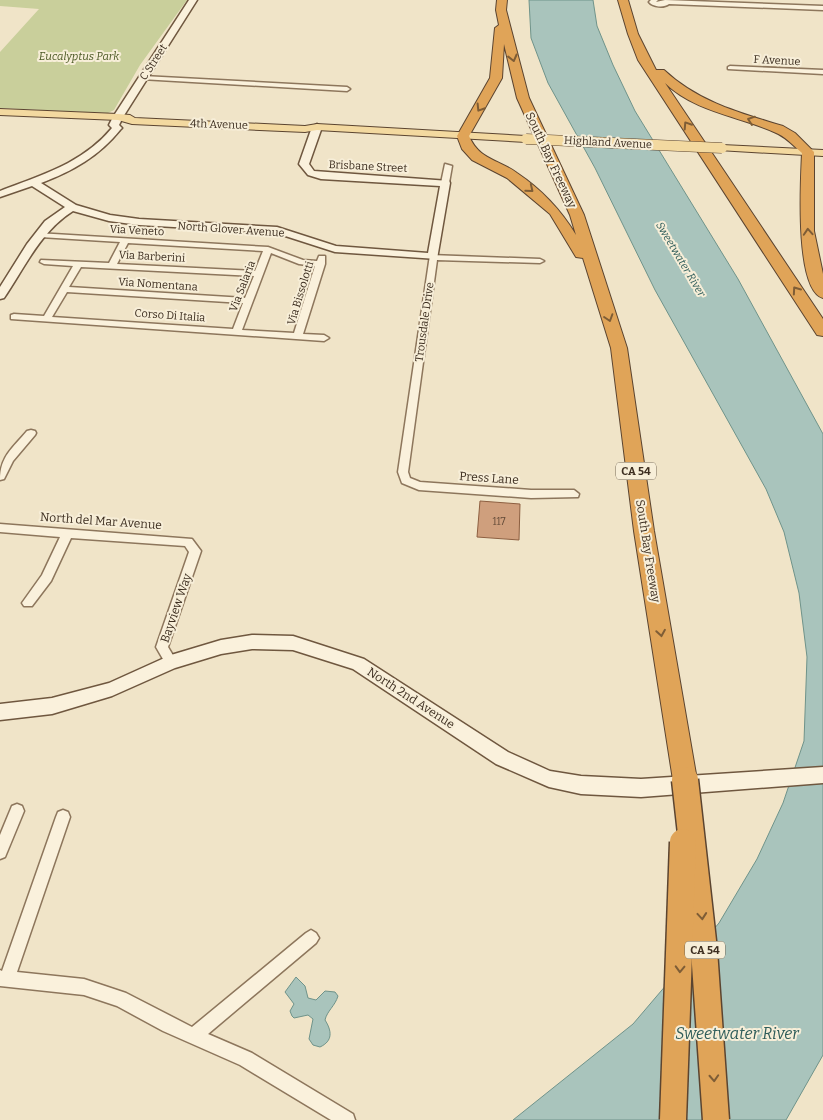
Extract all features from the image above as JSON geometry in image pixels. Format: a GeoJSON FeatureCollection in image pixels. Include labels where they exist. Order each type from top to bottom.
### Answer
{"type":"FeatureCollection","features":[{"type":"Feature","properties":{"kind":"highway"},"geometry":{"type":"LineString","coordinates":[[502,5],[496,78],[490,93],[463,136],[468,150],[477,157],[512,175],[555,212],[598,284]]}},
{"type":"Feature","properties":{"kind":"highway","name":"South Bay Freeway"},"geometry":{"type":"LineString","coordinates":[[502,5],[523,98],[577,215],[619,348],[644,532],[683,770],[700,901],[711,1014],[716,1120]]}},
{"type":"Feature","properties":{"kind":"highway"},"geometry":{"type":"LineString","coordinates":[[625,6],[649,55],[668,81],[698,99],[791,136],[808,152],[807,231],[812,265],[823,293]]}},
{"type":"Feature","properties":{"kind":"highway"},"geometry":{"type":"LineString","coordinates":[[625,6],[644,60],[823,331]]}},
{"type":"Feature","properties":{"kind":"highway"},"geometry":{"type":"LineString","coordinates":[[673,1120],[683,770]]}},
{"type":"Feature","properties":{"kind":"main road","name":"4th Avenue"},"geometry":{"type":"LineString","coordinates":[[0,112],[116,121],[130,118],[132,120],[153,122],[334,129]]}},
{"type":"Feature","properties":{"kind":"main road","name":"Highland Avenue"},"geometry":{"type":"LineString","coordinates":[[334,129],[823,153]]}},
{"type":"Feature","properties":{"kind":"street","name":"C Street"},"geometry":{"type":"LineString","coordinates":[[0,194],[46,177],[50,171],[69,163],[91,147],[116,121],[193,0]]}},
{"type":"Feature","properties":{"kind":"street"},"geometry":{"type":"LineString","coordinates":[[654,0],[652,3],[656,5],[665,5],[664,1],[823,8]]}},
{"type":"Feature","properties":{"kind":"street","name":"F Avenue"},"geometry":{"type":"LineString","coordinates":[[730,68],[823,72]]}},
{"type":"Feature","properties":{"kind":"street"},"geometry":{"type":"LineString","coordinates":[[143,78],[347,89]]}},
{"type":"Feature","properties":{"kind":"street","name":"Brisbane Street"},"geometry":{"type":"LineString","coordinates":[[312,127],[304,164],[311,173],[321,176],[445,183]]}},
{"type":"Feature","properties":{"kind":"street","name":"Trousdale Drive"},"geometry":{"type":"LineString","coordinates":[[404,478],[404,464],[433,257],[448,166]]}},
{"type":"Feature","properties":{"kind":"street","name":"North Glover Avenue"},"geometry":{"type":"LineString","coordinates":[[32,181],[72,207],[109,218],[139,222],[277,230],[335,249],[433,257],[540,261]]}},
{"type":"Feature","properties":{"kind":"street"},"geometry":{"type":"LineString","coordinates":[[0,296],[40,235],[53,219],[72,207]]}},
{"type":"Feature","properties":{"kind":"street","name":"Via Veneto"},"geometry":{"type":"LineString","coordinates":[[40,235],[268,249],[302,262],[322,261]]}},
{"type":"Feature","properties":{"kind":"street"},"geometry":{"type":"LineString","coordinates":[[112,265],[125,240]]}},
{"type":"Feature","properties":{"kind":"street","name":"Via Salaria"},"geometry":{"type":"LineString","coordinates":[[237,331],[268,249]]}},
{"type":"Feature","properties":{"kind":"street","name":"Via Bissolotti"},"geometry":{"type":"LineString","coordinates":[[298,336],[322,261]]}},
{"type":"Feature","properties":{"kind":"street","name":"Via Barberini"},"geometry":{"type":"LineString","coordinates":[[44,262],[259,274]]}},
{"type":"Feature","properties":{"kind":"street"},"geometry":{"type":"LineString","coordinates":[[47,318],[66,289],[79,263]]}},
{"type":"Feature","properties":{"kind":"street","name":"Via Nomentana"},"geometry":{"type":"LineString","coordinates":[[66,289],[248,301]]}},
{"type":"Feature","properties":{"kind":"street","name":"Corso Di Italia"},"geometry":{"type":"LineString","coordinates":[[14,316],[324,338]]}},
{"type":"Feature","properties":{"kind":"street"},"geometry":{"type":"LineString","coordinates":[[0,476],[9,459],[31,433]]}},
{"type":"Feature","properties":{"kind":"street","name":"Press Lane"},"geometry":{"type":"LineString","coordinates":[[404,478],[412,484],[420,486],[531,494],[574,494]]}},
{"type":"Feature","properties":{"kind":"street","name":"North del Mar Avenue"},"geometry":{"type":"LineString","coordinates":[[0,528],[68,534],[172,539],[188,542],[195,551]]}},
{"type":"Feature","properties":{"kind":"street"},"geometry":{"type":"LineString","coordinates":[[28,603],[47,578],[68,534]]}},
{"type":"Feature","properties":{"kind":"street","name":"Bayview Way"},"geometry":{"type":"LineString","coordinates":[[171,662],[162,647],[195,551]]}},
{"type":"Feature","properties":{"kind":"street","name":"North 2nd Avenue"},"geometry":{"type":"LineString","coordinates":[[0,712],[52,706],[112,690],[171,662],[221,647],[252,642],[293,643],[358,664],[384,679],[497,755],[543,777],[581,785],[641,788],[823,775]]}},
{"type":"Feature","properties":{"kind":"street"},"geometry":{"type":"LineString","coordinates":[[0,852],[17,811]]}},
{"type":"Feature","properties":{"kind":"street"},"geometry":{"type":"LineString","coordinates":[[63,817],[4,978],[84,987],[120,998],[169,1025],[246,1059],[347,1120]]}},
{"type":"Feature","properties":{"kind":"street"},"geometry":{"type":"LineString","coordinates":[[194,1036],[311,938]]}},
{"type":"Feature","properties":{"kind":"green space","name":"Eucalyptus Park"},"geometry":{"type":"Polygon","coordinates":[[[0,0],[187,0],[140,65],[114,110],[108,113],[0,108],[0,52],[39,9],[0,6],[0,0]]]}},
{"type":"Feature","properties":{"kind":"water","name":"Sweetwater River"},"geometry":{"type":"Polygon","coordinates":[[[529,0],[593,0],[597,26],[635,111],[738,279],[823,434],[823,1055],[786,1120],[513,1120],[633,1024],[719,923],[757,859],[783,803],[804,741],[807,657],[799,593],[784,532],[766,489],[655,290],[595,168],[548,83],[531,38],[529,0]]]}},
{"type":"Feature","properties":{"kind":"water"},"geometry":{"type":"Polygon","coordinates":[[[296,977],[305,986],[308,998],[316,1000],[325,991],[335,992],[338,996],[325,1020],[330,1032],[329,1039],[320,1047],[313,1045],[309,1039],[313,1019],[308,1015],[294,1018],[290,1011],[294,1004],[285,992],[296,977]]]}},
{"type":"Feature","properties":{"kind":"building"},"geometry":{"type":"Polygon","coordinates":[[[480,501],[520,504],[519,540],[477,537],[480,501]]]}}]}
